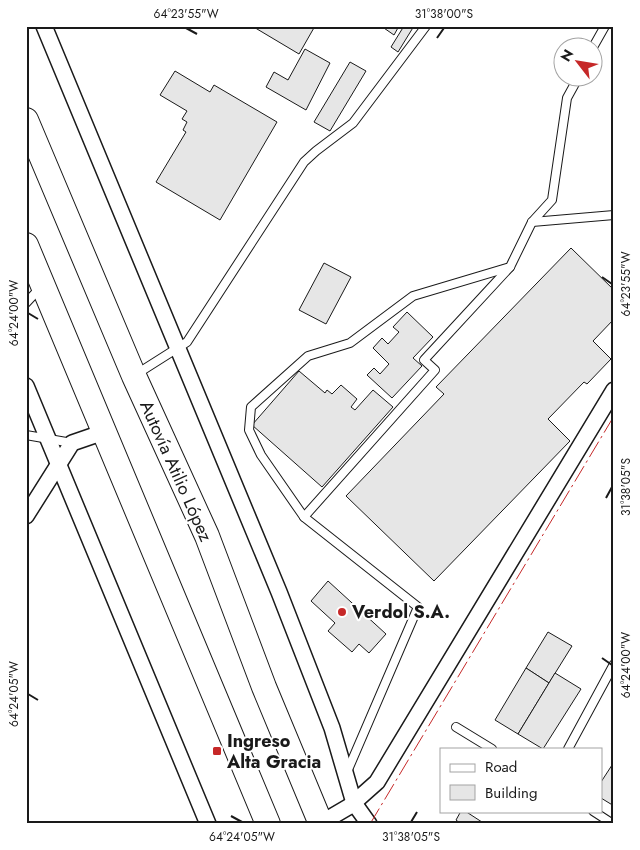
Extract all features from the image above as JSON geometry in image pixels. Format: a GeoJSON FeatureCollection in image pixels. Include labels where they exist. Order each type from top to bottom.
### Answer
{"type":"FeatureCollection","features":[{"type":"Feature","properties":{"kind":"main road","name":"Autovía Atilio López"},"geometry":{"type":"LineString","coordinates":[[26,120],[134,376],[207,536],[264,687],[321,824]]}},
{"type":"Feature","properties":{"kind":"main road"},"geometry":{"type":"LineString","coordinates":[[26,245],[268,824]]}},
{"type":"Feature","properties":{"kind":"street"},"geometry":{"type":"LineString","coordinates":[[44,26],[280,592],[332,728],[354,802],[369,824]]}},
{"type":"Feature","properties":{"kind":"street"},"geometry":{"type":"LineString","coordinates":[[26,386],[208,824]]}},
{"type":"Feature","properties":{"kind":"street"},"geometry":{"type":"LineString","coordinates":[[321,824],[354,802],[377,782],[614,390]]}},
{"type":"Feature","properties":{"kind":"street"},"geometry":{"type":"LineString","coordinates":[[26,516],[72,442],[104,432]]}},
{"type":"Feature","properties":{"kind":"lane"},"geometry":{"type":"LineString","coordinates":[[134,376],[187,342],[304,162],[353,123],[426,26]]}},
{"type":"Feature","properties":{"kind":"lane"},"geometry":{"type":"LineString","coordinates":[[598,38],[605,26]]}},
{"type":"Feature","properties":{"kind":"lane"},"geometry":{"type":"LineString","coordinates":[[304,517],[435,370],[424,360],[510,267],[532,222],[552,200],[567,98],[572,88]]}},
{"type":"Feature","properties":{"kind":"lane"},"geometry":{"type":"LineString","coordinates":[[532,222],[614,215]]}},
{"type":"Feature","properties":{"kind":"lane"},"geometry":{"type":"LineString","coordinates":[[346,774],[418,607],[304,517],[261,456],[249,430],[251,407],[308,356],[350,343],[413,296],[510,267]]}},
{"type":"Feature","properties":{"kind":"lane"},"geometry":{"type":"LineString","coordinates":[[26,302],[43,285]]}},
{"type":"Feature","properties":{"kind":"lane"},"geometry":{"type":"LineString","coordinates":[[26,434],[72,442]]}},
{"type":"Feature","properties":{"kind":"lane"},"geometry":{"type":"LineString","coordinates":[[569,748],[614,664]]}},
{"type":"Feature","properties":{"kind":"lane"},"geometry":{"type":"LineString","coordinates":[[456,727],[490,748]]}},
{"type":"Feature","properties":{"kind":"lane"},"geometry":{"type":"LineString","coordinates":[[594,812],[613,824]]}},
{"type":"Feature","properties":{"kind":"building"},"geometry":{"type":"Polygon","coordinates":[[[252,26],[315,26],[299,54],[252,26]]]}},
{"type":"Feature","properties":{"kind":"building"},"geometry":{"type":"Polygon","coordinates":[[[381,26],[399,26],[394,35],[381,26]]]}},
{"type":"Feature","properties":{"kind":"building"},"geometry":{"type":"Polygon","coordinates":[[[404,26],[414,26],[398,52],[391,47],[404,26]]]}},
{"type":"Feature","properties":{"kind":"building"},"geometry":{"type":"Polygon","coordinates":[[[305,49],[330,63],[306,110],[266,87],[274,72],[288,80],[305,49]]]}},
{"type":"Feature","properties":{"kind":"building"},"geometry":{"type":"Polygon","coordinates":[[[350,62],[366,71],[330,131],[314,122],[350,62]]]}},
{"type":"Feature","properties":{"kind":"building"},"geometry":{"type":"Polygon","coordinates":[[[175,71],[210,92],[214,85],[277,122],[220,220],[156,182],[186,132],[183,130],[187,122],[182,119],[187,111],[160,95],[175,71]]]}},
{"type":"Feature","properties":{"kind":"building"},"geometry":{"type":"Polygon","coordinates":[[[571,248],[614,290],[614,319],[593,341],[611,359],[587,384],[584,382],[548,419],[570,441],[434,581],[346,496],[444,394],[436,387],[571,248]]]}},
{"type":"Feature","properties":{"kind":"building"},"geometry":{"type":"Polygon","coordinates":[[[324,263],[351,277],[326,324],[299,310],[324,263]]]}},
{"type":"Feature","properties":{"kind":"building"},"geometry":{"type":"Polygon","coordinates":[[[407,312],[433,337],[413,358],[422,366],[392,398],[367,375],[374,368],[380,374],[389,364],[373,348],[382,338],[388,344],[399,332],[393,327],[407,312]]]}},
{"type":"Feature","properties":{"kind":"building"},"geometry":{"type":"Polygon","coordinates":[[[299,371],[325,393],[327,390],[332,394],[341,385],[357,399],[351,407],[355,410],[373,390],[393,407],[322,487],[252,425],[299,371]]]}},
{"type":"Feature","properties":{"kind":"building","name":"Verdol S.A."},"geometry":{"type":"Polygon","coordinates":[[[328,581],[386,634],[369,653],[359,644],[352,652],[328,631],[335,623],[311,601],[328,581]]]}},
{"type":"Feature","properties":{"kind":"building"},"geometry":{"type":"Polygon","coordinates":[[[548,632],[572,646],[549,683],[526,668],[548,632]]]}},
{"type":"Feature","properties":{"kind":"building"},"geometry":{"type":"Polygon","coordinates":[[[526,668],[549,683],[518,734],[495,720],[526,668]]]}},
{"type":"Feature","properties":{"kind":"building"},"geometry":{"type":"Polygon","coordinates":[[[555,673],[581,689],[544,748],[518,734],[555,673]]]}},
{"type":"Feature","properties":{"kind":"building"},"geometry":{"type":"Polygon","coordinates":[[[614,762],[614,806],[602,799],[602,780],[614,762]]]}},
{"type":"Feature","properties":{"kind":"building"},"geometry":{"type":"Polygon","coordinates":[[[460,812],[467,812],[485,824],[461,824],[456,820],[460,812]]]}},
{"type":"Feature","properties":{"kind":"power"},"geometry":{"type":"LineString","coordinates":[[370,824],[614,416]]}},
{"type":"Feature","properties":{"kind":"place","name":"Verdol S.A."},"geometry":{"type":"Point","coordinates":[342,612]}},
{"type":"Feature","properties":{"kind":"place","name":"Ingreso Alta Gracia"},"geometry":{"type":"Point","coordinates":[217,751]}}]}
